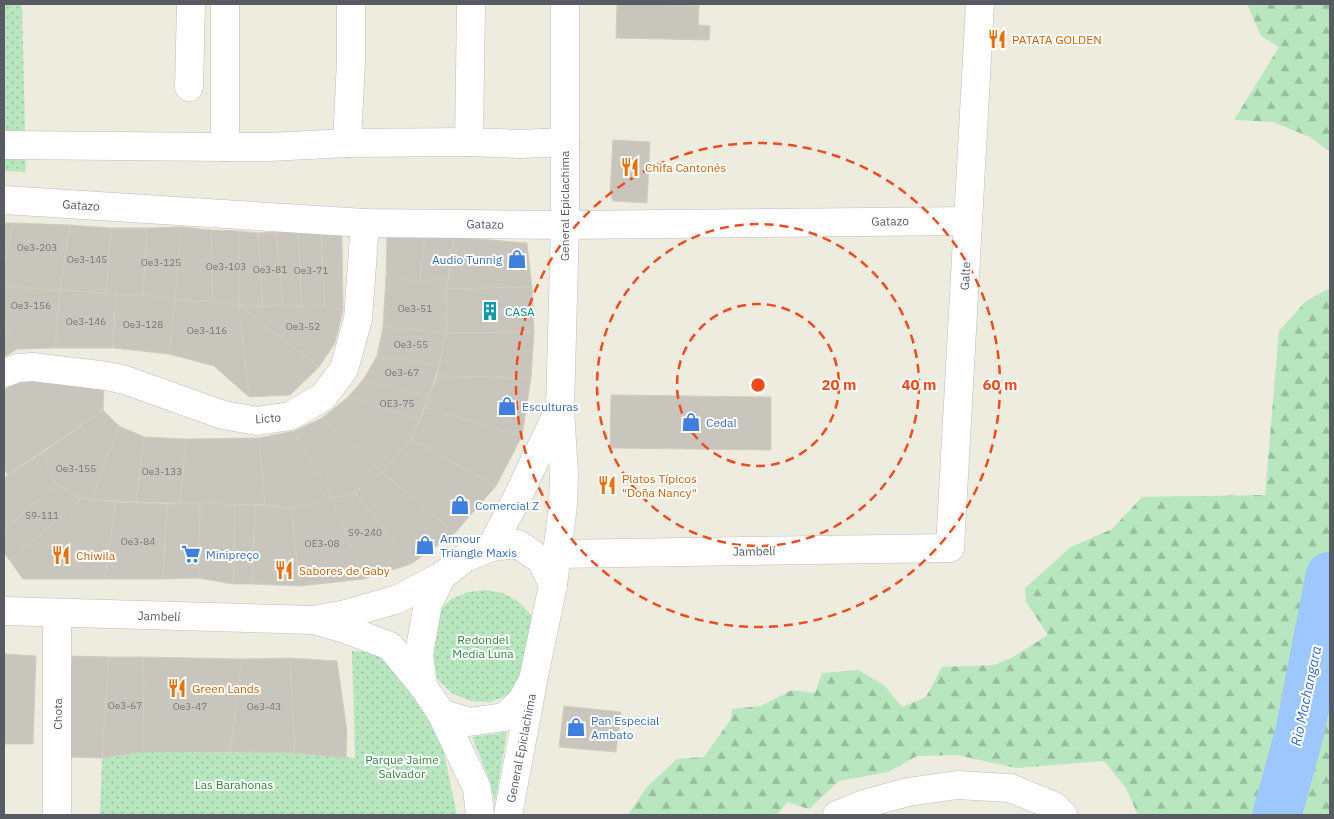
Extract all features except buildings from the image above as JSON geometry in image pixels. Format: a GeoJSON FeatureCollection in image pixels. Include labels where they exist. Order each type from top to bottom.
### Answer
{"type":"FeatureCollection","features":[{"type":"Feature","properties":{"kind":"street"},"geometry":{"type":"LineString","coordinates":[[189,87],[191,4]]}},
{"type":"Feature","properties":{"kind":"street"},"geometry":{"type":"LineString","coordinates":[[225,4],[225,147]]}},
{"type":"Feature","properties":{"kind":"street"},"geometry":{"type":"LineString","coordinates":[[348,143],[351,4]]}},
{"type":"Feature","properties":{"kind":"street"},"geometry":{"type":"LineString","coordinates":[[469,142],[471,4]]}},
{"type":"Feature","properties":{"kind":"street","name":"General Epiclachima"},"geometry":{"type":"LineString","coordinates":[[553,585],[564,474],[560,409],[565,225],[565,4]]}},
{"type":"Feature","properties":{"kind":"street","name":"Galte"},"geometry":{"type":"LineString","coordinates":[[950,548],[980,4]]}},
{"type":"Feature","properties":{"kind":"street"},"geometry":{"type":"LineString","coordinates":[[4,145],[270,147],[348,143],[469,142],[520,144],[565,142]]}},
{"type":"Feature","properties":{"kind":"street","name":"Gatazo"},"geometry":{"type":"LineString","coordinates":[[4,200],[365,223],[565,225],[968,220]]}},
{"type":"Feature","properties":{"kind":"street","name":"Licto"},"geometry":{"type":"LineString","coordinates":[[4,373],[18,368],[33,367],[107,376],[125,380],[223,414],[257,421],[290,416],[323,397],[344,368],[358,319],[365,223]]}},
{"type":"Feature","properties":{"kind":"street","name":"General Epiclachima"},"geometry":{"type":"LineString","coordinates":[[491,547],[560,409]]}},
{"type":"Feature","properties":{"kind":"street"},"geometry":{"type":"LineString","coordinates":[[441,713],[469,722],[504,717],[521,702],[534,680],[553,585],[541,560],[518,544],[491,547],[465,558],[442,576],[428,604],[419,654],[423,686],[441,713],[477,788],[480,815]]}},
{"type":"Feature","properties":{"kind":"street","name":"Jambelí"},"geometry":{"type":"LineString","coordinates":[[557,554],[950,548]]}},
{"type":"Feature","properties":{"kind":"street","name":"Jambelí"},"geometry":{"type":"LineString","coordinates":[[5,609],[57,613],[314,620],[346,614],[398,599],[442,576]]}},
{"type":"Feature","properties":{"kind":"street","name":"Chota"},"geometry":{"type":"LineString","coordinates":[[57,613],[57,815]]}},
{"type":"Feature","properties":{"kind":"street","name":"Jambelí"},"geometry":{"type":"LineString","coordinates":[[314,620],[345,628],[390,646],[423,686]]}},
{"type":"Feature","properties":{"kind":"street","name":"General Epiclachima"},"geometry":{"type":"LineString","coordinates":[[508,815],[534,680]]}},
{"type":"Feature","properties":{"kind":"street"},"geometry":{"type":"LineString","coordinates":[[837,815],[864,804],[908,792],[957,785],[1010,788],[1054,806],[1063,815]]}},
{"type":"Feature","properties":{"kind":"green space"},"geometry":{"type":"Polygon","coordinates":[[[4,4],[22,4],[26,172],[4,171],[4,4]]]}},
{"type":"Feature","properties":{"kind":"green space"},"geometry":{"type":"Polygon","coordinates":[[[1247,4],[1330,4],[1330,152],[1310,137],[1273,122],[1234,120],[1279,47],[1261,36],[1247,4]]]}},
{"type":"Feature","properties":{"kind":"green space"},"geometry":{"type":"Polygon","coordinates":[[[1330,288],[1330,815],[1138,815],[1126,788],[1104,761],[1016,768],[957,755],[917,756],[888,772],[839,781],[809,809],[787,802],[777,815],[628,815],[646,788],[677,759],[704,757],[731,719],[732,709],[761,706],[792,690],[815,693],[822,673],[859,670],[885,686],[902,707],[926,697],[942,667],[994,665],[1011,658],[1048,635],[1026,602],[1025,588],[1071,547],[1112,529],[1142,497],[1265,495],[1279,331],[1306,301],[1330,288]]]}},
{"type":"Feature","properties":{"kind":"green space","name":"Redondel Media Luna"},"geometry":{"type":"Polygon","coordinates":[[[485,590],[503,593],[519,602],[531,615],[537,631],[539,649],[509,695],[490,702],[471,701],[453,694],[439,681],[429,664],[439,611],[451,599],[468,592],[485,590]]]}},
{"type":"Feature","properties":{"kind":"green space"},"geometry":{"type":"Polygon","coordinates":[[[352,651],[382,653],[419,694],[444,753],[457,815],[100,815],[102,758],[143,752],[295,753],[355,758],[352,651]]]}},
{"type":"Feature","properties":{"kind":"green space"},"geometry":{"type":"Polygon","coordinates":[[[507,732],[495,803],[490,781],[472,737],[507,732]]]}},
{"type":"Feature","properties":{"kind":"waterway","name":"Rio Machangara"},"geometry":{"type":"LineString","coordinates":[[1277,815],[1300,731],[1330,576]]}},
{"type":"Feature","properties":{"kind":"place","name":"PATATA GOLDEN"},"geometry":{"type":"Point","coordinates":[997,39]}},
{"type":"Feature","properties":{"kind":"place","name":"Chifa Cantonés"},"geometry":{"type":"Point","coordinates":[630,167]}},
{"type":"Feature","properties":{"kind":"place","name":"Audio Tunnig"},"geometry":{"type":"Point","coordinates":[517,259]}},
{"type":"Feature","properties":{"kind":"place","name":"CASA"},"geometry":{"type":"Point","coordinates":[490,311]}},
{"type":"Feature","properties":{"kind":"place","name":"Esculturas"},"geometry":{"type":"Point","coordinates":[507,406]}},
{"type":"Feature","properties":{"kind":"place","name":"Cedal"},"geometry":{"type":"Point","coordinates":[691,422]}},
{"type":"Feature","properties":{"kind":"place","name":"Platos Típicos \"Doña Nancy\""},"geometry":{"type":"Point","coordinates":[607,485]}},
{"type":"Feature","properties":{"kind":"place","name":"Comercial Z"},"geometry":{"type":"Point","coordinates":[460,505]}},
{"type":"Feature","properties":{"kind":"place","name":"Armour Triangle Maxis"},"geometry":{"type":"Point","coordinates":[425,545]}},
{"type":"Feature","properties":{"kind":"place","name":"Minipreço"},"geometry":{"type":"Point","coordinates":[191,554]}},
{"type":"Feature","properties":{"kind":"place","name":"Chiwila"},"geometry":{"type":"Point","coordinates":[61,555]}},
{"type":"Feature","properties":{"kind":"place","name":"Sabores de Gaby"},"geometry":{"type":"Point","coordinates":[284,570]}},
{"type":"Feature","properties":{"kind":"place","name":"Green Lands"},"geometry":{"type":"Point","coordinates":[177,688]}},
{"type":"Feature","properties":{"kind":"place","name":"Pan Especial Ambato"},"geometry":{"type":"Point","coordinates":[576,727]}},
{"type":"Feature","properties":{"kind":"park label","name":"Parque Jaime Salvador"},"geometry":{"type":"Point","coordinates":[402,766]}},
{"type":"Feature","properties":{"kind":"park label","name":"Las Barahonas"},"geometry":{"type":"Point","coordinates":[234,784]}}]}
